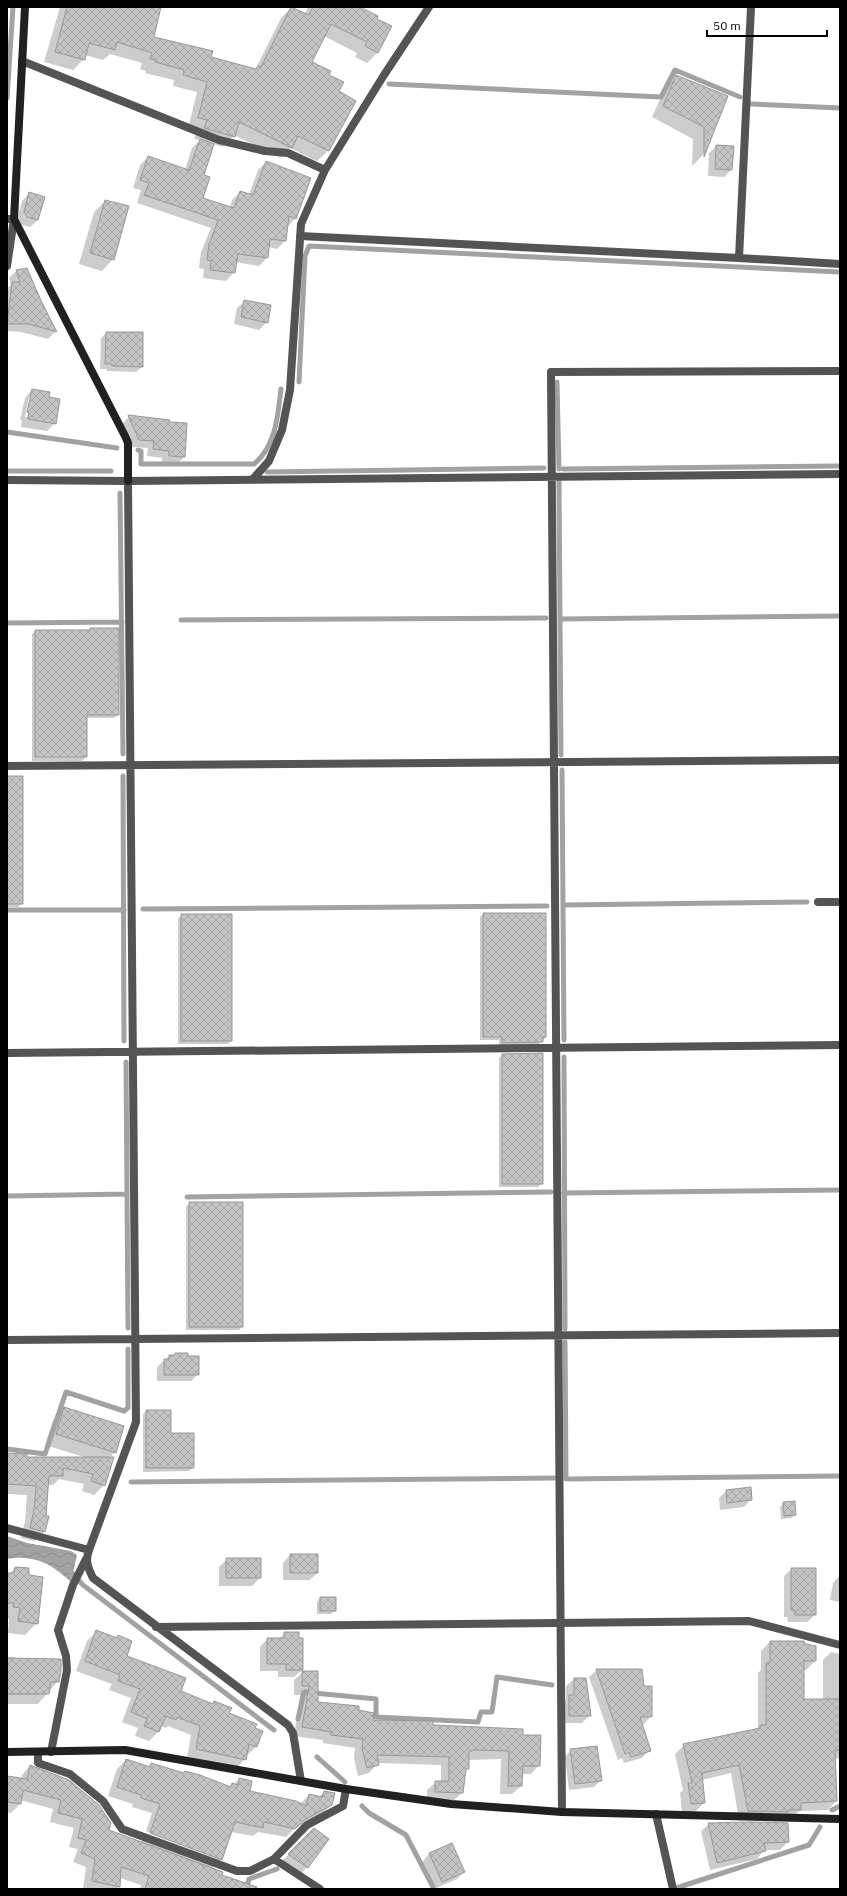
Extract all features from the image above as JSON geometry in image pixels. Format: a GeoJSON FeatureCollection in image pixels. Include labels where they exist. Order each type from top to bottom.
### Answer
{"type":"FeatureCollection","features":[{"type":"Feature","properties":{"kind":"street"},"geometry":{"type":"LineString","coordinates":[[7,266],[25,7]]}},
{"type":"Feature","properties":{"kind":"street"},"geometry":{"type":"LineString","coordinates":[[253,479],[270,461],[282,430],[288,396],[301,224],[325,170],[384,75],[429,7]]}},
{"type":"Feature","properties":{"kind":"street"},"geometry":{"type":"LineString","coordinates":[[739,258],[751,7]]}},
{"type":"Feature","properties":{"kind":"street"},"geometry":{"type":"LineString","coordinates":[[22,61],[219,140],[265,151],[288,153],[325,170]]}},
{"type":"Feature","properties":{"kind":"street"},"geometry":{"type":"LineString","coordinates":[[10,219],[128,443],[136,1422],[58,1630],[66,1656],[67,1670],[51,1752]]}},
{"type":"Feature","properties":{"kind":"street"},"geometry":{"type":"LineString","coordinates":[[300,236],[840,264]]}},
{"type":"Feature","properties":{"kind":"street"},"geometry":{"type":"LineString","coordinates":[[562,1812],[551,372],[840,371]]}},
{"type":"Feature","properties":{"kind":"street"},"geometry":{"type":"LineString","coordinates":[[7,480],[128,481],[840,474]]}},
{"type":"Feature","properties":{"kind":"street"},"geometry":{"type":"LineString","coordinates":[[7,766],[840,760]]}},
{"type":"Feature","properties":{"kind":"street"},"geometry":{"type":"LineString","coordinates":[[818,902],[840,902]]}},
{"type":"Feature","properties":{"kind":"street"},"geometry":{"type":"LineString","coordinates":[[7,1053],[840,1045]]}},
{"type":"Feature","properties":{"kind":"street"},"geometry":{"type":"LineString","coordinates":[[7,1340],[840,1333]]}},
{"type":"Feature","properties":{"kind":"street"},"geometry":{"type":"LineString","coordinates":[[7,1528],[87,1554]]}},
{"type":"Feature","properties":{"kind":"street"},"geometry":{"type":"LineString","coordinates":[[87,1554],[87,1567],[93,1578],[156,1627],[288,1725],[293,1733],[301,1781]]}},
{"type":"Feature","properties":{"kind":"street"},"geometry":{"type":"LineString","coordinates":[[156,1627],[749,1621],[840,1645]]}},
{"type":"Feature","properties":{"kind":"street"},"geometry":{"type":"LineString","coordinates":[[7,1752],[125,1750],[346,1789],[451,1804],[562,1812],[840,1819]]}},
{"type":"Feature","properties":{"kind":"street"},"geometry":{"type":"LineString","coordinates":[[38,1752],[38,1762],[70,1774],[103,1801],[122,1829],[237,1871],[250,1871],[274,1859],[307,1825],[343,1806],[346,1789]]}},
{"type":"Feature","properties":{"kind":"street"},"geometry":{"type":"LineString","coordinates":[[656,1814],[672,1887]]}},
{"type":"Feature","properties":{"kind":"street"},"geometry":{"type":"LineString","coordinates":[[274,1859],[320,1889]]}},
{"type":"Feature","properties":{"kind":"water"},"geometry":{"type":"Polygon","coordinates":[[[7,1536],[27,1543],[71,1551],[77,1555],[71,1582],[50,1565],[34,1559],[7,1559],[7,1536]]]}},
{"type":"Feature","properties":{"kind":"building"},"geometry":{"type":"Polygon","coordinates":[[[67,7],[161,7],[154,37],[213,51],[211,57],[256,69],[258,66],[261,67],[291,7],[309,15],[313,7],[360,7],[378,16],[377,19],[392,26],[378,53],[365,46],[367,42],[331,24],[312,62],[331,71],[329,75],[344,82],[339,91],[356,101],[329,151],[298,136],[292,148],[239,122],[235,137],[204,128],[207,120],[198,118],[207,82],[183,75],[184,70],[155,62],[156,60],[150,59],[152,53],[117,42],[115,50],[89,43],[85,60],[55,52],[67,7]]]}},
{"type":"Feature","properties":{"kind":"building"},"geometry":{"type":"Polygon","coordinates":[[[676,75],[728,96],[704,157],[704,127],[663,106],[676,75]]]}},
{"type":"Feature","properties":{"kind":"building"},"geometry":{"type":"Polygon","coordinates":[[[200,139],[214,144],[204,175],[210,177],[203,198],[234,208],[240,191],[253,195],[266,161],[311,178],[296,219],[289,216],[286,241],[270,239],[268,258],[238,254],[235,273],[210,270],[211,261],[207,260],[209,243],[218,220],[144,195],[149,183],[140,180],[148,156],[189,170],[200,139]]]}},
{"type":"Feature","properties":{"kind":"building"},"geometry":{"type":"Polygon","coordinates":[[[716,145],[734,146],[732,170],[715,169],[716,145]]]}},
{"type":"Feature","properties":{"kind":"building"},"geometry":{"type":"Polygon","coordinates":[[[29,192],[45,197],[38,220],[27,217],[24,212],[29,192]]]}},
{"type":"Feature","properties":{"kind":"building"},"geometry":{"type":"Polygon","coordinates":[[[105,200],[129,206],[114,260],[90,253],[105,200]]]}},
{"type":"Feature","properties":{"kind":"building"},"geometry":{"type":"Polygon","coordinates":[[[27,268],[41,301],[57,332],[29,324],[7,324],[12,282],[20,282],[16,270],[27,268]]]}},
{"type":"Feature","properties":{"kind":"building"},"geometry":{"type":"Polygon","coordinates":[[[244,300],[271,305],[268,323],[241,317],[244,300]]]}},
{"type":"Feature","properties":{"kind":"building"},"geometry":{"type":"Polygon","coordinates":[[[106,332],[143,332],[143,367],[112,366],[112,364],[105,364],[106,332]]]}},
{"type":"Feature","properties":{"kind":"building"},"geometry":{"type":"Polygon","coordinates":[[[32,389],[50,392],[49,397],[60,399],[56,424],[28,419],[29,413],[27,412],[32,389]]]}},
{"type":"Feature","properties":{"kind":"building"},"geometry":{"type":"Polygon","coordinates":[[[128,415],[170,420],[169,422],[187,423],[185,457],[169,456],[169,451],[153,449],[154,441],[139,440],[128,415]]]}},
{"type":"Feature","properties":{"kind":"building"},"geometry":{"type":"Polygon","coordinates":[[[90,628],[119,628],[119,715],[87,715],[87,757],[35,757],[35,630],[90,630],[90,628]]]}},
{"type":"Feature","properties":{"kind":"building"},"geometry":{"type":"Polygon","coordinates":[[[7,776],[23,776],[23,904],[7,904],[7,776]]]}},
{"type":"Feature","properties":{"kind":"building"},"geometry":{"type":"Polygon","coordinates":[[[483,913],[546,913],[546,1037],[543,1037],[543,1042],[502,1043],[502,1037],[483,1037],[483,913]]]}},
{"type":"Feature","properties":{"kind":"building"},"geometry":{"type":"Polygon","coordinates":[[[181,914],[232,914],[232,1041],[181,1041],[181,914]]]}},
{"type":"Feature","properties":{"kind":"building"},"geometry":{"type":"Polygon","coordinates":[[[543,1053],[543,1184],[502,1184],[502,1054],[543,1053]]]}},
{"type":"Feature","properties":{"kind":"building"},"geometry":{"type":"Polygon","coordinates":[[[189,1202],[243,1202],[243,1327],[189,1327],[189,1202]]]}},
{"type":"Feature","properties":{"kind":"building"},"geometry":{"type":"Polygon","coordinates":[[[175,1353],[188,1353],[188,1356],[199,1356],[199,1375],[164,1375],[164,1359],[169,1359],[169,1355],[175,1355],[175,1353]]]}},
{"type":"Feature","properties":{"kind":"building"},"geometry":{"type":"Polygon","coordinates":[[[64,1407],[124,1426],[116,1453],[56,1434],[64,1407]]]}},
{"type":"Feature","properties":{"kind":"building"},"geometry":{"type":"Polygon","coordinates":[[[146,1410],[171,1410],[171,1433],[194,1433],[194,1468],[146,1468],[146,1410]]]}},
{"type":"Feature","properties":{"kind":"building"},"geometry":{"type":"Polygon","coordinates":[[[7,1453],[27,1454],[27,1457],[114,1457],[105,1486],[91,1481],[93,1474],[63,1468],[63,1476],[49,1476],[46,1516],[49,1516],[45,1532],[30,1528],[34,1510],[36,1486],[7,1484],[7,1453]]]}},
{"type":"Feature","properties":{"kind":"building"},"geometry":{"type":"Polygon","coordinates":[[[751,1487],[752,1500],[727,1503],[726,1490],[751,1487]]]}},
{"type":"Feature","properties":{"kind":"building"},"geometry":{"type":"Polygon","coordinates":[[[795,1501],[796,1515],[784,1516],[783,1502],[795,1501]]]}},
{"type":"Feature","properties":{"kind":"building"},"geometry":{"type":"Polygon","coordinates":[[[290,1554],[318,1554],[318,1573],[290,1573],[290,1554]]]}},
{"type":"Feature","properties":{"kind":"building"},"geometry":{"type":"Polygon","coordinates":[[[226,1558],[261,1558],[261,1578],[226,1578],[226,1558]]]}},
{"type":"Feature","properties":{"kind":"building"},"geometry":{"type":"Polygon","coordinates":[[[15,1567],[29,1568],[29,1575],[43,1577],[38,1624],[18,1621],[20,1608],[13,1607],[14,1603],[7,1603],[7,1573],[14,1573],[15,1567]]]}},
{"type":"Feature","properties":{"kind":"building"},"geometry":{"type":"Polygon","coordinates":[[[791,1568],[816,1568],[816,1615],[795,1615],[794,1610],[791,1610],[791,1568]]]}},
{"type":"Feature","properties":{"kind":"building"},"geometry":{"type":"Polygon","coordinates":[[[320,1597],[336,1597],[336,1611],[320,1611],[320,1597]]]}},
{"type":"Feature","properties":{"kind":"building"},"geometry":{"type":"Polygon","coordinates":[[[96,1630],[117,1638],[118,1635],[132,1641],[127,1656],[186,1678],[181,1691],[213,1704],[214,1701],[232,1708],[229,1713],[257,1724],[255,1728],[263,1731],[257,1747],[249,1744],[246,1760],[196,1749],[200,1726],[177,1717],[176,1720],[166,1716],[159,1732],[144,1726],[147,1719],[131,1712],[140,1689],[118,1681],[120,1675],[85,1661],[96,1630]]]}},
{"type":"Feature","properties":{"kind":"building"},"geometry":{"type":"Polygon","coordinates":[[[284,1632],[299,1632],[299,1638],[303,1638],[303,1670],[286,1670],[286,1664],[267,1664],[267,1638],[284,1638],[284,1632]]]}},
{"type":"Feature","properties":{"kind":"building"},"geometry":{"type":"Polygon","coordinates":[[[770,1641],[804,1641],[806,1644],[816,1646],[816,1661],[804,1661],[804,1699],[840,1699],[840,1750],[835,1751],[837,1801],[801,1803],[801,1810],[788,1810],[788,1812],[748,1811],[739,1765],[702,1773],[705,1803],[691,1804],[688,1783],[692,1783],[683,1744],[760,1728],[760,1725],[766,1725],[766,1663],[770,1663],[770,1641]]]}},
{"type":"Feature","properties":{"kind":"building"},"geometry":{"type":"Polygon","coordinates":[[[7,1658],[61,1659],[59,1682],[51,1682],[49,1694],[7,1694],[7,1658]]]}},
{"type":"Feature","properties":{"kind":"building"},"geometry":{"type":"Polygon","coordinates":[[[596,1669],[642,1669],[644,1686],[652,1686],[652,1717],[640,1717],[651,1751],[631,1757],[629,1752],[625,1754],[596,1669]]]}},
{"type":"Feature","properties":{"kind":"building"},"geometry":{"type":"Polygon","coordinates":[[[302,1671],[318,1671],[318,1702],[359,1706],[359,1710],[374,1713],[373,1720],[433,1721],[433,1725],[523,1729],[523,1735],[541,1735],[540,1766],[523,1766],[522,1786],[508,1786],[509,1751],[473,1750],[469,1752],[469,1769],[466,1769],[463,1793],[435,1792],[435,1781],[449,1781],[449,1757],[377,1755],[379,1765],[367,1768],[362,1749],[363,1739],[331,1735],[331,1732],[302,1727],[309,1686],[302,1686],[302,1671]]]}},
{"type":"Feature","properties":{"kind":"building"},"geometry":{"type":"Polygon","coordinates":[[[574,1678],[586,1678],[591,1716],[569,1716],[569,1695],[574,1695],[574,1678]]]}},
{"type":"Feature","properties":{"kind":"building"},"geometry":{"type":"Polygon","coordinates":[[[597,1746],[602,1781],[575,1784],[570,1749],[597,1746]]]}},
{"type":"Feature","properties":{"kind":"building"},"geometry":{"type":"Polygon","coordinates":[[[126,1759],[150,1767],[151,1763],[184,1773],[185,1771],[200,1775],[231,1787],[232,1783],[238,1785],[239,1778],[252,1781],[250,1791],[296,1801],[306,1806],[309,1794],[322,1797],[324,1791],[335,1793],[332,1805],[304,1820],[295,1829],[264,1822],[263,1828],[235,1822],[222,1860],[150,1833],[160,1804],[141,1798],[141,1795],[117,1787],[126,1759]]]}},
{"type":"Feature","properties":{"kind":"building"},"geometry":{"type":"Polygon","coordinates":[[[30,1765],[69,1780],[99,1805],[111,1823],[109,1830],[223,1872],[222,1875],[257,1887],[256,1889],[145,1889],[149,1876],[121,1867],[120,1887],[92,1881],[95,1859],[81,1853],[86,1840],[78,1838],[82,1819],[58,1813],[61,1800],[23,1790],[21,1804],[7,1802],[7,1776],[27,1779],[30,1765]]]}},
{"type":"Feature","properties":{"kind":"building"},"geometry":{"type":"Polygon","coordinates":[[[708,1823],[788,1823],[789,1842],[764,1843],[766,1851],[717,1863],[708,1823]]]}},
{"type":"Feature","properties":{"kind":"building"},"geometry":{"type":"Polygon","coordinates":[[[314,1828],[329,1839],[308,1868],[288,1854],[314,1828]]]}},
{"type":"Feature","properties":{"kind":"building"},"geometry":{"type":"Polygon","coordinates":[[[452,1843],[465,1872],[442,1882],[429,1853],[452,1843]]]}},
{"type":"Feature","properties":{"kind":"waterway"},"geometry":{"type":"LineString","coordinates":[[7,98],[13,7]]}},
{"type":"Feature","properties":{"kind":"waterway"},"geometry":{"type":"LineString","coordinates":[[389,84],[661,97],[675,70],[740,97]]}},
{"type":"Feature","properties":{"kind":"waterway"},"geometry":{"type":"LineString","coordinates":[[751,104],[840,108]]}},
{"type":"Feature","properties":{"kind":"waterway"},"geometry":{"type":"LineString","coordinates":[[299,382],[305,256],[309,246],[840,272]]}},
{"type":"Feature","properties":{"kind":"waterway"},"geometry":{"type":"LineString","coordinates":[[557,382],[559,469]]}},
{"type":"Feature","properties":{"kind":"waterway"},"geometry":{"type":"LineString","coordinates":[[138,450],[141,451],[141,464],[254,464],[267,448],[275,430],[281,389]]}},
{"type":"Feature","properties":{"kind":"waterway"},"geometry":{"type":"LineString","coordinates":[[7,432],[117,448]]}},
{"type":"Feature","properties":{"kind":"waterway"},"geometry":{"type":"LineString","coordinates":[[563,469],[840,466]]}},
{"type":"Feature","properties":{"kind":"waterway"},"geometry":{"type":"LineString","coordinates":[[267,472],[544,468]]}},
{"type":"Feature","properties":{"kind":"waterway"},"geometry":{"type":"LineString","coordinates":[[7,471],[111,471]]}},
{"type":"Feature","properties":{"kind":"waterway"},"geometry":{"type":"LineString","coordinates":[[559,482],[561,755]]}},
{"type":"Feature","properties":{"kind":"waterway"},"geometry":{"type":"LineString","coordinates":[[120,493],[123,754]]}},
{"type":"Feature","properties":{"kind":"waterway"},"geometry":{"type":"LineString","coordinates":[[562,619],[840,616]]}},
{"type":"Feature","properties":{"kind":"waterway"},"geometry":{"type":"LineString","coordinates":[[181,620],[546,618]]}},
{"type":"Feature","properties":{"kind":"waterway"},"geometry":{"type":"LineString","coordinates":[[7,623],[122,622]]}},
{"type":"Feature","properties":{"kind":"waterway"},"geometry":{"type":"LineString","coordinates":[[562,770],[564,1040]]}},
{"type":"Feature","properties":{"kind":"waterway"},"geometry":{"type":"LineString","coordinates":[[123,776],[124,1041]]}},
{"type":"Feature","properties":{"kind":"waterway"},"geometry":{"type":"LineString","coordinates":[[563,905],[807,902]]}},
{"type":"Feature","properties":{"kind":"waterway"},"geometry":{"type":"LineString","coordinates":[[143,909],[547,906]]}},
{"type":"Feature","properties":{"kind":"waterway"},"geometry":{"type":"LineString","coordinates":[[7,910],[124,910]]}},
{"type":"Feature","properties":{"kind":"waterway"},"geometry":{"type":"LineString","coordinates":[[564,1057],[565,1329]]}},
{"type":"Feature","properties":{"kind":"waterway"},"geometry":{"type":"LineString","coordinates":[[126,1062],[128,1328]]}},
{"type":"Feature","properties":{"kind":"waterway"},"geometry":{"type":"LineString","coordinates":[[564,1193],[840,1190]]}},
{"type":"Feature","properties":{"kind":"waterway"},"geometry":{"type":"LineString","coordinates":[[187,1197],[551,1192]]}},
{"type":"Feature","properties":{"kind":"waterway"},"geometry":{"type":"LineString","coordinates":[[7,1196],[127,1194]]}},
{"type":"Feature","properties":{"kind":"waterway"},"geometry":{"type":"LineString","coordinates":[[565,1342],[566,1479],[840,1476]]}},
{"type":"Feature","properties":{"kind":"waterway"},"geometry":{"type":"LineString","coordinates":[[7,1449],[45,1454],[66,1392],[124,1411],[128,1408],[128,1349]]}},
{"type":"Feature","properties":{"kind":"waterway"},"geometry":{"type":"LineString","coordinates":[[131,1482],[555,1478]]}},
{"type":"Feature","properties":{"kind":"waterway"},"geometry":{"type":"LineString","coordinates":[[69,1570],[83,1585],[274,1730]]}},
{"type":"Feature","properties":{"kind":"waterway"},"geometry":{"type":"LineString","coordinates":[[298,1719],[304,1692],[376,1699],[376,1717],[478,1722],[481,1712],[492,1712],[497,1677],[552,1685]]}},
{"type":"Feature","properties":{"kind":"waterway"},"geometry":{"type":"LineString","coordinates":[[317,1757],[345,1782]]}},
{"type":"Feature","properties":{"kind":"waterway"},"geometry":{"type":"LineString","coordinates":[[362,1806],[369,1813],[406,1835],[434,1889]]}},
{"type":"Feature","properties":{"kind":"waterway"},"geometry":{"type":"LineString","coordinates":[[832,1810],[840,1806]]}},
{"type":"Feature","properties":{"kind":"waterway"},"geometry":{"type":"LineString","coordinates":[[673,1889],[809,1845],[820,1827]]}},
{"type":"Feature","properties":{"kind":"waterway"},"geometry":{"type":"LineString","coordinates":[[246,1889],[249,1879],[277,1869]]}}]}
